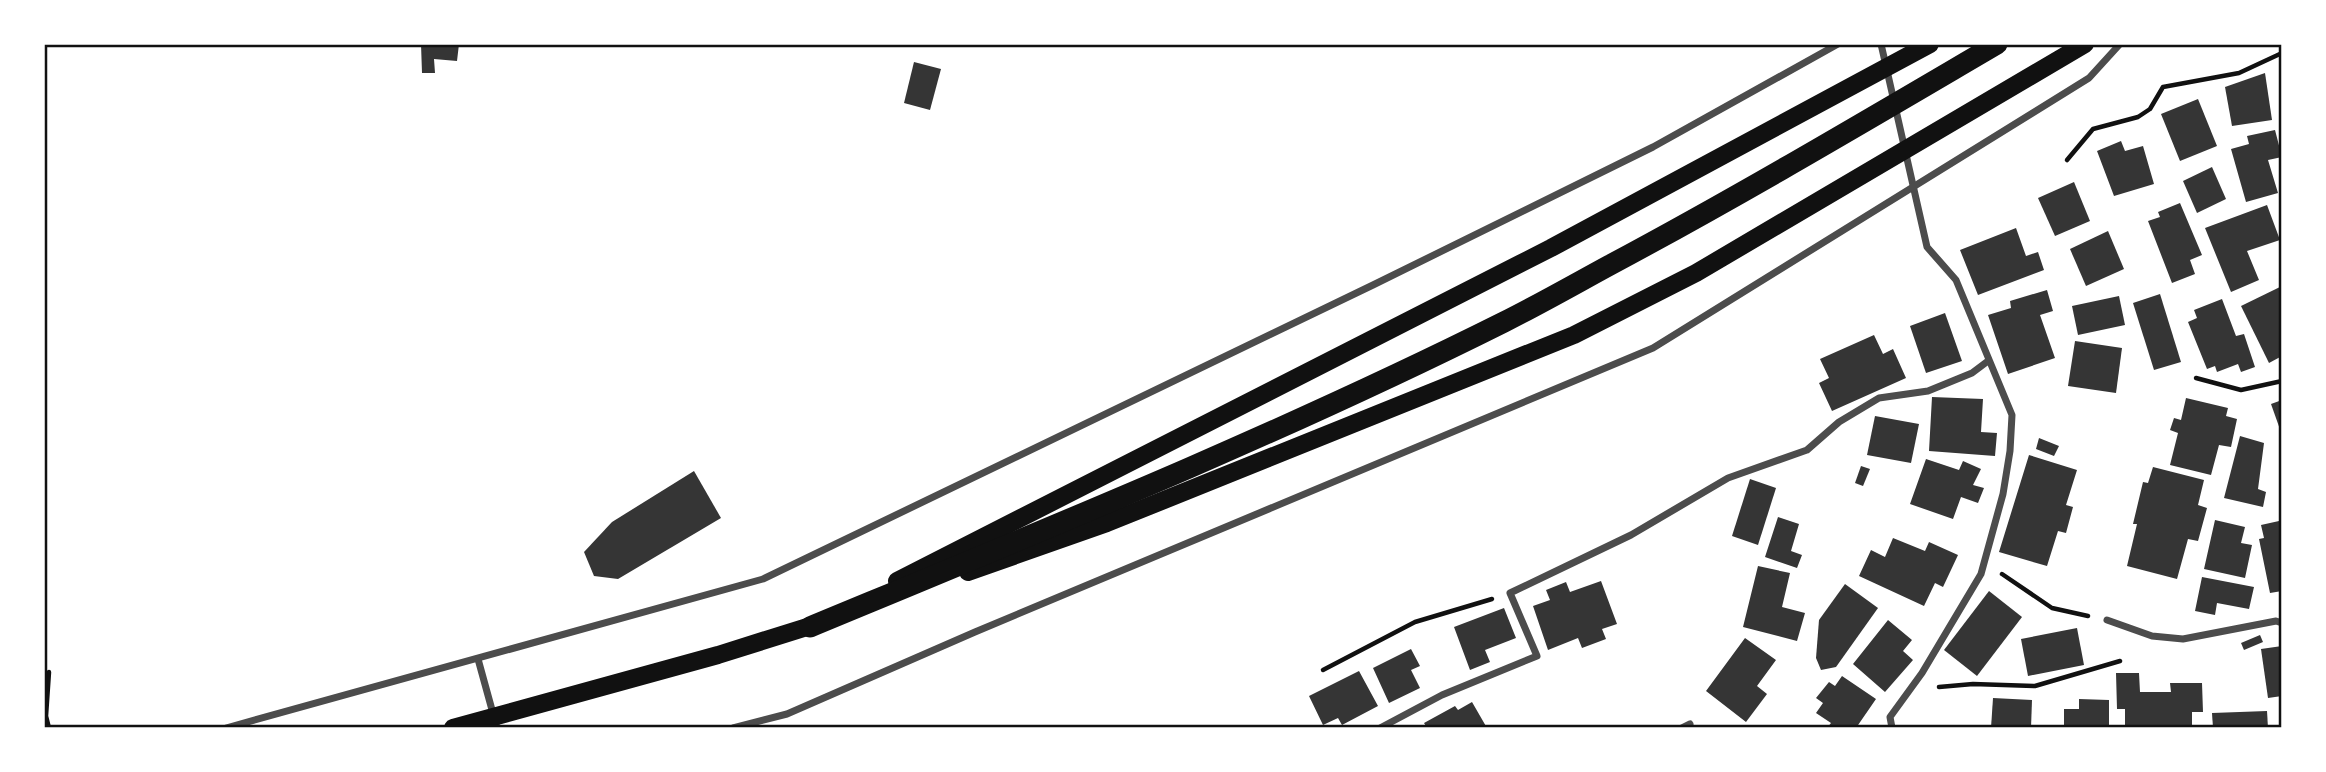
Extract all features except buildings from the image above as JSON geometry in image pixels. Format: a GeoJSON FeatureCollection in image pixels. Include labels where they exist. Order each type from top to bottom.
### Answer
{"type":"FeatureCollection","features":[{"type":"Feature","properties":{"kind":"highway"},"geometry":{"type":"LineString","coordinates":[[810,626],[1151,486],[1328,407],[1507,320],[1831,142],[1997,44]]}},
{"type":"Feature","properties":{"kind":"main road"},"geometry":{"type":"LineString","coordinates":[[810,626],[1539,254],[1930,44]]}},
{"type":"Feature","properties":{"kind":"main road"},"geometry":{"type":"LineString","coordinates":[[453,728],[718,655],[810,626],[1107,523],[1574,335],[1696,273],[2085,44]]}},
{"type":"Feature","properties":{"kind":"street"},"geometry":{"type":"LineString","coordinates":[[226,728],[763,579],[1360,292],[1641,153],[1838,44]]}},
{"type":"Feature","properties":{"kind":"street"},"geometry":{"type":"LineString","coordinates":[[1881,44],[1927,247],[1956,280],[2012,415],[2003,494],[1981,574],[1922,673],[1890,717],[1892,728]]}},
{"type":"Feature","properties":{"kind":"street"},"geometry":{"type":"LineString","coordinates":[[733,728],[787,714],[975,632],[1653,348],[2089,78],[2120,44]]}},
{"type":"Feature","properties":{"kind":"street"},"geometry":{"type":"LineString","coordinates":[[1380,728],[1442,695],[1537,656],[1510,593],[1631,535],[1728,478],[1807,450],[1839,422],[1879,398],[1928,391],[1972,373],[1988,361]]}},
{"type":"Feature","properties":{"kind":"street"},"geometry":{"type":"LineString","coordinates":[[2107,620],[2152,636],[2183,639],[2264,623],[2282,623]]}},
{"type":"Feature","properties":{"kind":"street"},"geometry":{"type":"LineString","coordinates":[[478,659],[497,728]]}},
{"type":"Feature","properties":{"kind":"street"},"geometry":{"type":"LineString","coordinates":[[1682,728],[1690,724]]}},
{"type":"Feature","properties":{"kind":"path"},"geometry":{"type":"LineString","coordinates":[[2067,160],[2093,129],[2124,122],[2150,109],[2163,87],[2239,73],[2282,52]]}},
{"type":"Feature","properties":{"kind":"path"},"geometry":{"type":"LineString","coordinates":[[2196,378],[2241,390],[2282,381]]}},
{"type":"Feature","properties":{"kind":"path"},"geometry":{"type":"LineString","coordinates":[[1984,562],[2052,608],[2107,620]]}},
{"type":"Feature","properties":{"kind":"path"},"geometry":{"type":"LineString","coordinates":[[1323,670],[1415,622],[1510,593]]}},
{"type":"Feature","properties":{"kind":"path"},"geometry":{"type":"LineString","coordinates":[[1910,690],[1973,684],[2035,686],[2120,661]]}},
{"type":"Feature","properties":{"kind":"path"},"geometry":{"type":"LineString","coordinates":[[49,672],[46,716],[49,728]]}}]}
